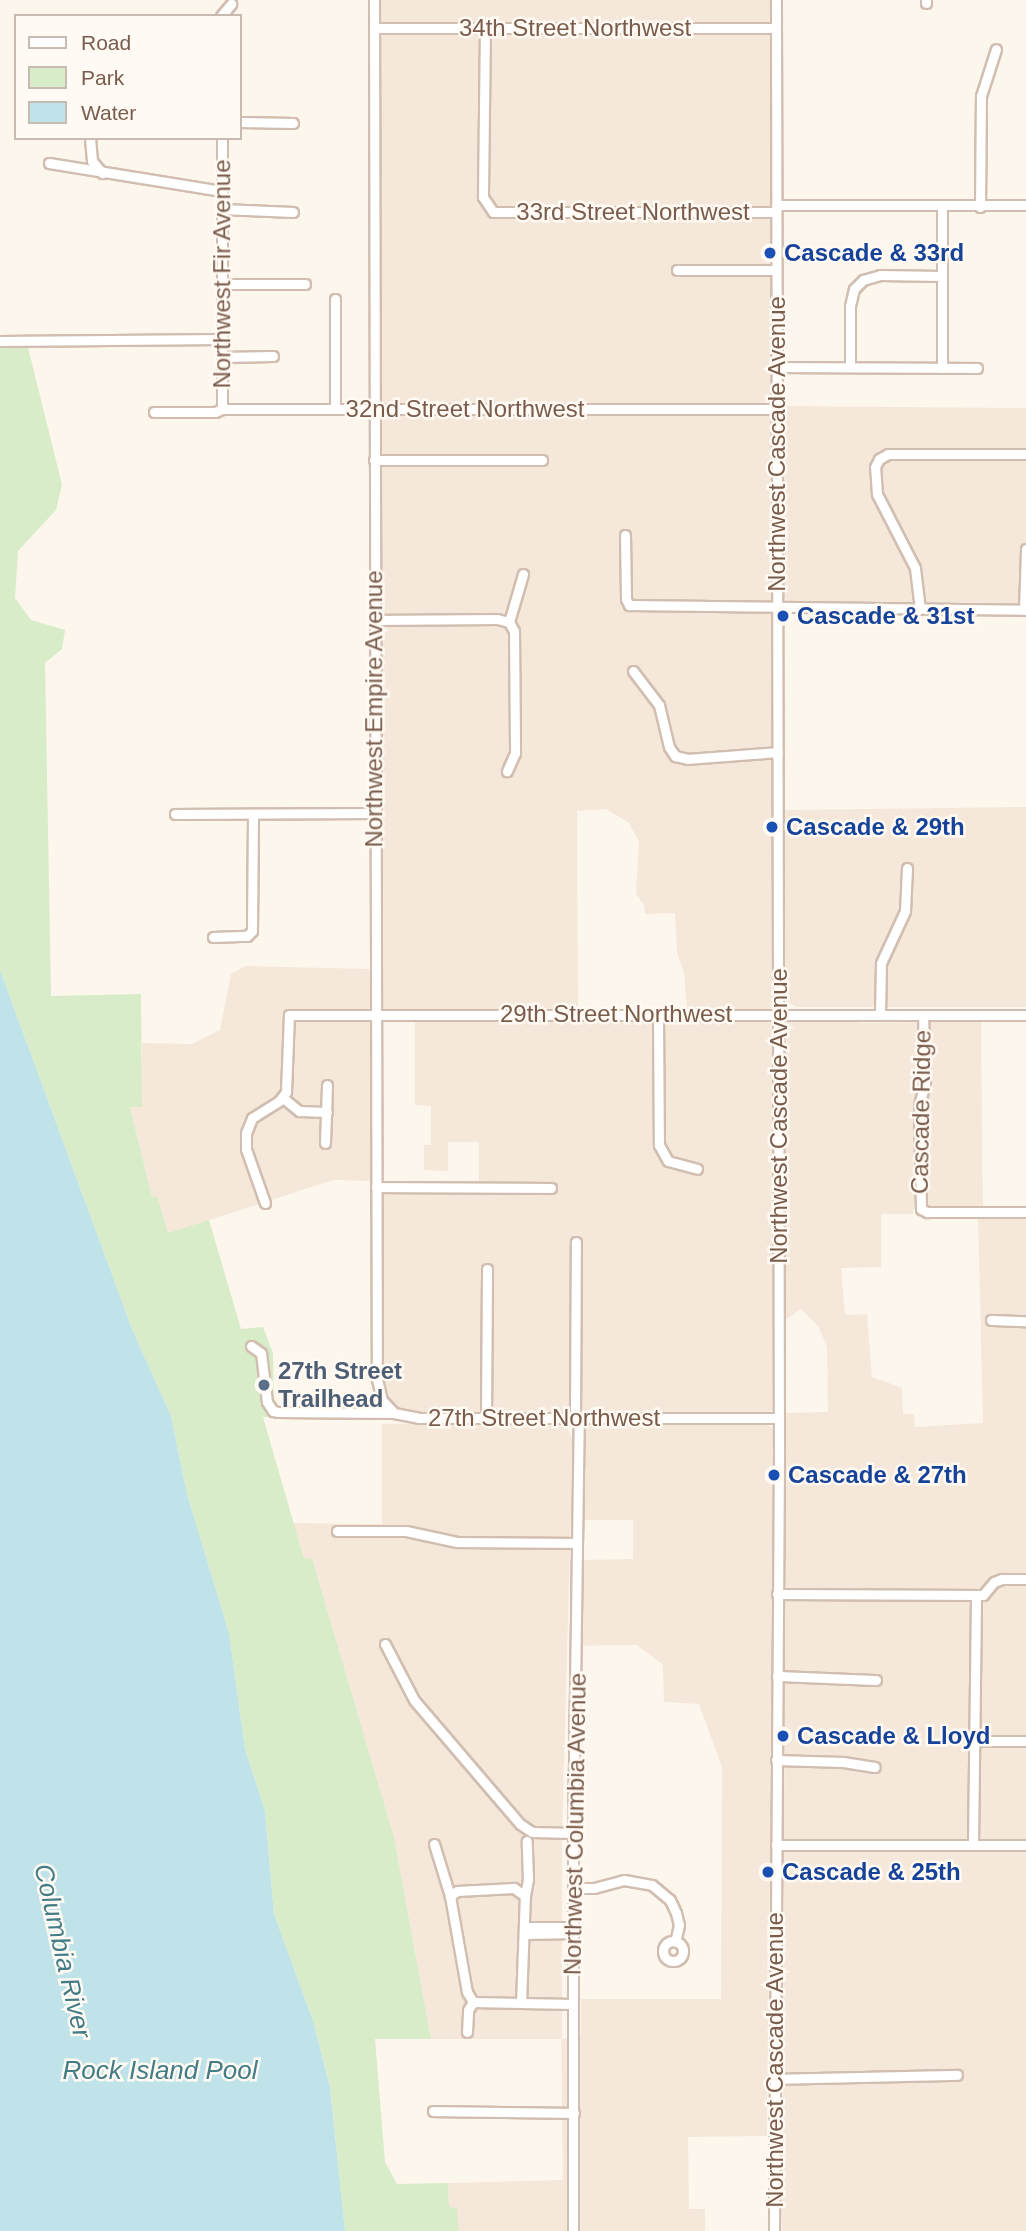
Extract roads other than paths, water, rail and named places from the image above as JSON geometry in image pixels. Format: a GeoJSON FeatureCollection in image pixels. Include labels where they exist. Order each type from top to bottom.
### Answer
{"type":"FeatureCollection","features":[{"type":"Feature","properties":{"kind":"street","name":"Northwest Empire Avenue"},"geometry":{"type":"LineString","coordinates":[[374,0],[377,1379],[382,1400],[394,1413]]}},
{"type":"Feature","properties":{"kind":"street","name":"Northwest Cascade Avenue"},"geometry":{"type":"LineString","coordinates":[[774,2231],[779,1418],[776,0]]}},
{"type":"Feature","properties":{"kind":"street"},"geometry":{"type":"LineString","coordinates":[[223,14],[231,4]]}},
{"type":"Feature","properties":{"kind":"street","name":"34th Street Northwest"},"geometry":{"type":"LineString","coordinates":[[374,28],[776,28]]}},
{"type":"Feature","properties":{"kind":"street","name":"33rd Street Northwest"},"geometry":{"type":"LineString","coordinates":[[485,28],[482,197],[490,209],[499,212],[1026,205]]}},
{"type":"Feature","properties":{"kind":"street"},"geometry":{"type":"LineString","coordinates":[[980,207],[981,96],[996,49]]}},
{"type":"Feature","properties":{"kind":"street"},"geometry":{"type":"LineString","coordinates":[[242,122],[293,123]]}},
{"type":"Feature","properties":{"kind":"street"},"geometry":{"type":"LineString","coordinates":[[90,140],[92,161],[103,174]]}},
{"type":"Feature","properties":{"kind":"street","name":"Northwest Fir Avenue"},"geometry":{"type":"LineString","coordinates":[[222,140],[222,409]]}},
{"type":"Feature","properties":{"kind":"street"},"geometry":{"type":"LineString","coordinates":[[49,163],[103,174],[222,191]]}},
{"type":"Feature","properties":{"kind":"street"},"geometry":{"type":"LineString","coordinates":[[942,207],[942,368]]}},
{"type":"Feature","properties":{"kind":"street"},"geometry":{"type":"LineString","coordinates":[[222,209],[293,212]]}},
{"type":"Feature","properties":{"kind":"street"},"geometry":{"type":"LineString","coordinates":[[677,270],[776,270]]}},
{"type":"Feature","properties":{"kind":"street"},"geometry":{"type":"LineString","coordinates":[[850,367],[850,306],[854,289],[872,276],[942,276]]}},
{"type":"Feature","properties":{"kind":"street"},"geometry":{"type":"LineString","coordinates":[[222,284],[305,284]]}},
{"type":"Feature","properties":{"kind":"street"},"geometry":{"type":"LineString","coordinates":[[335,299],[335,409]]}},
{"type":"Feature","properties":{"kind":"street"},"geometry":{"type":"LineString","coordinates":[[0,341],[222,339]]}},
{"type":"Feature","properties":{"kind":"street"},"geometry":{"type":"LineString","coordinates":[[222,357],[273,356]]}},
{"type":"Feature","properties":{"kind":"street"},"geometry":{"type":"LineString","coordinates":[[776,367],[977,368]]}},
{"type":"Feature","properties":{"kind":"street","name":"32nd Street Northwest"},"geometry":{"type":"LineString","coordinates":[[154,412],[215,412],[222,409],[777,410]]}},
{"type":"Feature","properties":{"kind":"street"},"geometry":{"type":"LineString","coordinates":[[920,609],[915,568],[877,494],[875,467],[879,459],[888,454],[1026,454]]}},
{"type":"Feature","properties":{"kind":"street"},"geometry":{"type":"LineString","coordinates":[[374,460],[542,460]]}},
{"type":"Feature","properties":{"kind":"street"},"geometry":{"type":"LineString","coordinates":[[625,536],[626,599],[629,605],[1025,610],[1026,549]]}},
{"type":"Feature","properties":{"kind":"street"},"geometry":{"type":"LineString","coordinates":[[507,771],[515,753],[514,631],[509,622],[523,574]]}},
{"type":"Feature","properties":{"kind":"street"},"geometry":{"type":"LineString","coordinates":[[374,620],[509,622]]}},
{"type":"Feature","properties":{"kind":"street"},"geometry":{"type":"LineString","coordinates":[[633,671],[659,705],[669,747],[675,756],[688,759],[778,752]]}},
{"type":"Feature","properties":{"kind":"street"},"geometry":{"type":"LineString","coordinates":[[175,814],[374,813]]}},
{"type":"Feature","properties":{"kind":"street"},"geometry":{"type":"LineString","coordinates":[[213,937],[247,936],[252,931],[253,814]]}},
{"type":"Feature","properties":{"kind":"street","name":"Cascade Ridge"},"geometry":{"type":"LineString","coordinates":[[880,1015],[881,963],[905,911],[907,868]]}},
{"type":"Feature","properties":{"kind":"street","name":"29th Street Northwest"},"geometry":{"type":"LineString","coordinates":[[282,1098],[288,1084],[289,1015],[1026,1015]]}},
{"type":"Feature","properties":{"kind":"street"},"geometry":{"type":"LineString","coordinates":[[657,1015],[659,1145],[668,1161],[697,1170]]}},
{"type":"Feature","properties":{"kind":"street","name":"Cascade Ridge"},"geometry":{"type":"LineString","coordinates":[[923,1015],[925,1083],[919,1105],[921,1209],[927,1212],[1026,1212]]}},
{"type":"Feature","properties":{"kind":"street"},"geometry":{"type":"LineString","coordinates":[[325,1143],[327,1085]]}},
{"type":"Feature","properties":{"kind":"street"},"geometry":{"type":"LineString","coordinates":[[265,1203],[246,1149],[246,1133],[252,1118],[282,1098],[299,1111],[327,1112]]}},
{"type":"Feature","properties":{"kind":"street"},"geometry":{"type":"LineString","coordinates":[[376,1187],[551,1188]]}},
{"type":"Feature","properties":{"kind":"street","name":"Northwest Columbia Avenue"},"geometry":{"type":"LineString","coordinates":[[573,2231],[576,1242]]}},
{"type":"Feature","properties":{"kind":"street"},"geometry":{"type":"LineString","coordinates":[[486,1418],[487,1269]]}},
{"type":"Feature","properties":{"kind":"street"},"geometry":{"type":"LineString","coordinates":[[991,1320],[1026,1321]]}},
{"type":"Feature","properties":{"kind":"street","name":"27th Street Northwest"},"geometry":{"type":"LineString","coordinates":[[251,1346],[261,1353],[270,1408],[278,1412],[394,1413],[419,1418],[779,1418]]}},
{"type":"Feature","properties":{"kind":"street"},"geometry":{"type":"LineString","coordinates":[[337,1531],[406,1531],[457,1542],[576,1543]]}},
{"type":"Feature","properties":{"kind":"street"},"geometry":{"type":"LineString","coordinates":[[777,1594],[983,1595],[994,1582],[1002,1579],[1026,1579]]}},
{"type":"Feature","properties":{"kind":"street"},"geometry":{"type":"LineString","coordinates":[[973,1845],[976,1595]]}},
{"type":"Feature","properties":{"kind":"street"},"geometry":{"type":"LineString","coordinates":[[385,1644],[414,1700],[453,1742],[469,1766],[520,1824],[532,1832],[573,1833]]}},
{"type":"Feature","properties":{"kind":"street"},"geometry":{"type":"LineString","coordinates":[[777,1676],[876,1680]]}},
{"type":"Feature","properties":{"kind":"street"},"geometry":{"type":"LineString","coordinates":[[974,1741],[1026,1741]]}},
{"type":"Feature","properties":{"kind":"street"},"geometry":{"type":"LineString","coordinates":[[776,1760],[843,1762],[875,1767]]}},
{"type":"Feature","properties":{"kind":"street"},"geometry":{"type":"LineString","coordinates":[[521,2003],[528,1879],[527,1841]]}},
{"type":"Feature","properties":{"kind":"street"},"geometry":{"type":"LineString","coordinates":[[434,1844],[450,1896],[467,1993],[473,2002]]}},
{"type":"Feature","properties":{"kind":"street"},"geometry":{"type":"LineString","coordinates":[[776,1845],[1026,1845]]}},
{"type":"Feature","properties":{"kind":"street"},"geometry":{"type":"LineString","coordinates":[[573,1888],[594,1888],[624,1881],[652,1885],[670,1900],[676,1913],[678,1925],[674,1942]]}},
{"type":"Feature","properties":{"kind":"street"},"geometry":{"type":"LineString","coordinates":[[450,1896],[457,1891],[514,1888],[525,1895]]}},
{"type":"Feature","properties":{"kind":"street"},"geometry":{"type":"LineString","coordinates":[[525,1931],[573,1930]]}},
{"type":"Feature","properties":{"kind":"street"},"geometry":{"type":"LineString","coordinates":[[473,2002],[573,2004]]}},
{"type":"Feature","properties":{"kind":"street"},"geometry":{"type":"LineString","coordinates":[[467,2032],[468,2010],[473,2002]]}},
{"type":"Feature","properties":{"kind":"street"},"geometry":{"type":"LineString","coordinates":[[774,2079],[957,2076]]}},
{"type":"Feature","properties":{"kind":"street"},"geometry":{"type":"LineString","coordinates":[[433,2111],[574,2113]]}},
{"type":"Feature","properties":{"kind":"water","name":"Rock Island Pool"},"geometry":{"type":"Polygon","coordinates":[[[0,970],[132,1329],[171,1416],[187,1494],[229,1633],[245,1749],[265,1811],[274,1914],[313,2021],[330,2086],[345,2231],[0,2231],[0,970]]]}},
{"type":"Feature","properties":{"kind":"place","name":"Cascade & 33rd"},"geometry":{"type":"Point","coordinates":[770,253]}},
{"type":"Feature","properties":{"kind":"place","name":"Cascade & 31st"},"geometry":{"type":"Point","coordinates":[783,616]}},
{"type":"Feature","properties":{"kind":"place","name":"Cascade & 29th"},"geometry":{"type":"Point","coordinates":[772,827]}},
{"type":"Feature","properties":{"kind":"place","name":"27th Street Trailhead"},"geometry":{"type":"Point","coordinates":[264,1385]}},
{"type":"Feature","properties":{"kind":"place","name":"Cascade & 27th"},"geometry":{"type":"Point","coordinates":[774,1475]}},
{"type":"Feature","properties":{"kind":"place","name":"Cascade & Lloyd"},"geometry":{"type":"Point","coordinates":[783,1736]}},
{"type":"Feature","properties":{"kind":"place","name":"Cascade & 25th"},"geometry":{"type":"Point","coordinates":[768,1872]}},
{"type":"Feature","properties":{"kind":"water label","name":"Columbia River"},"geometry":{"type":"Point","coordinates":[62,1951]}}]}
